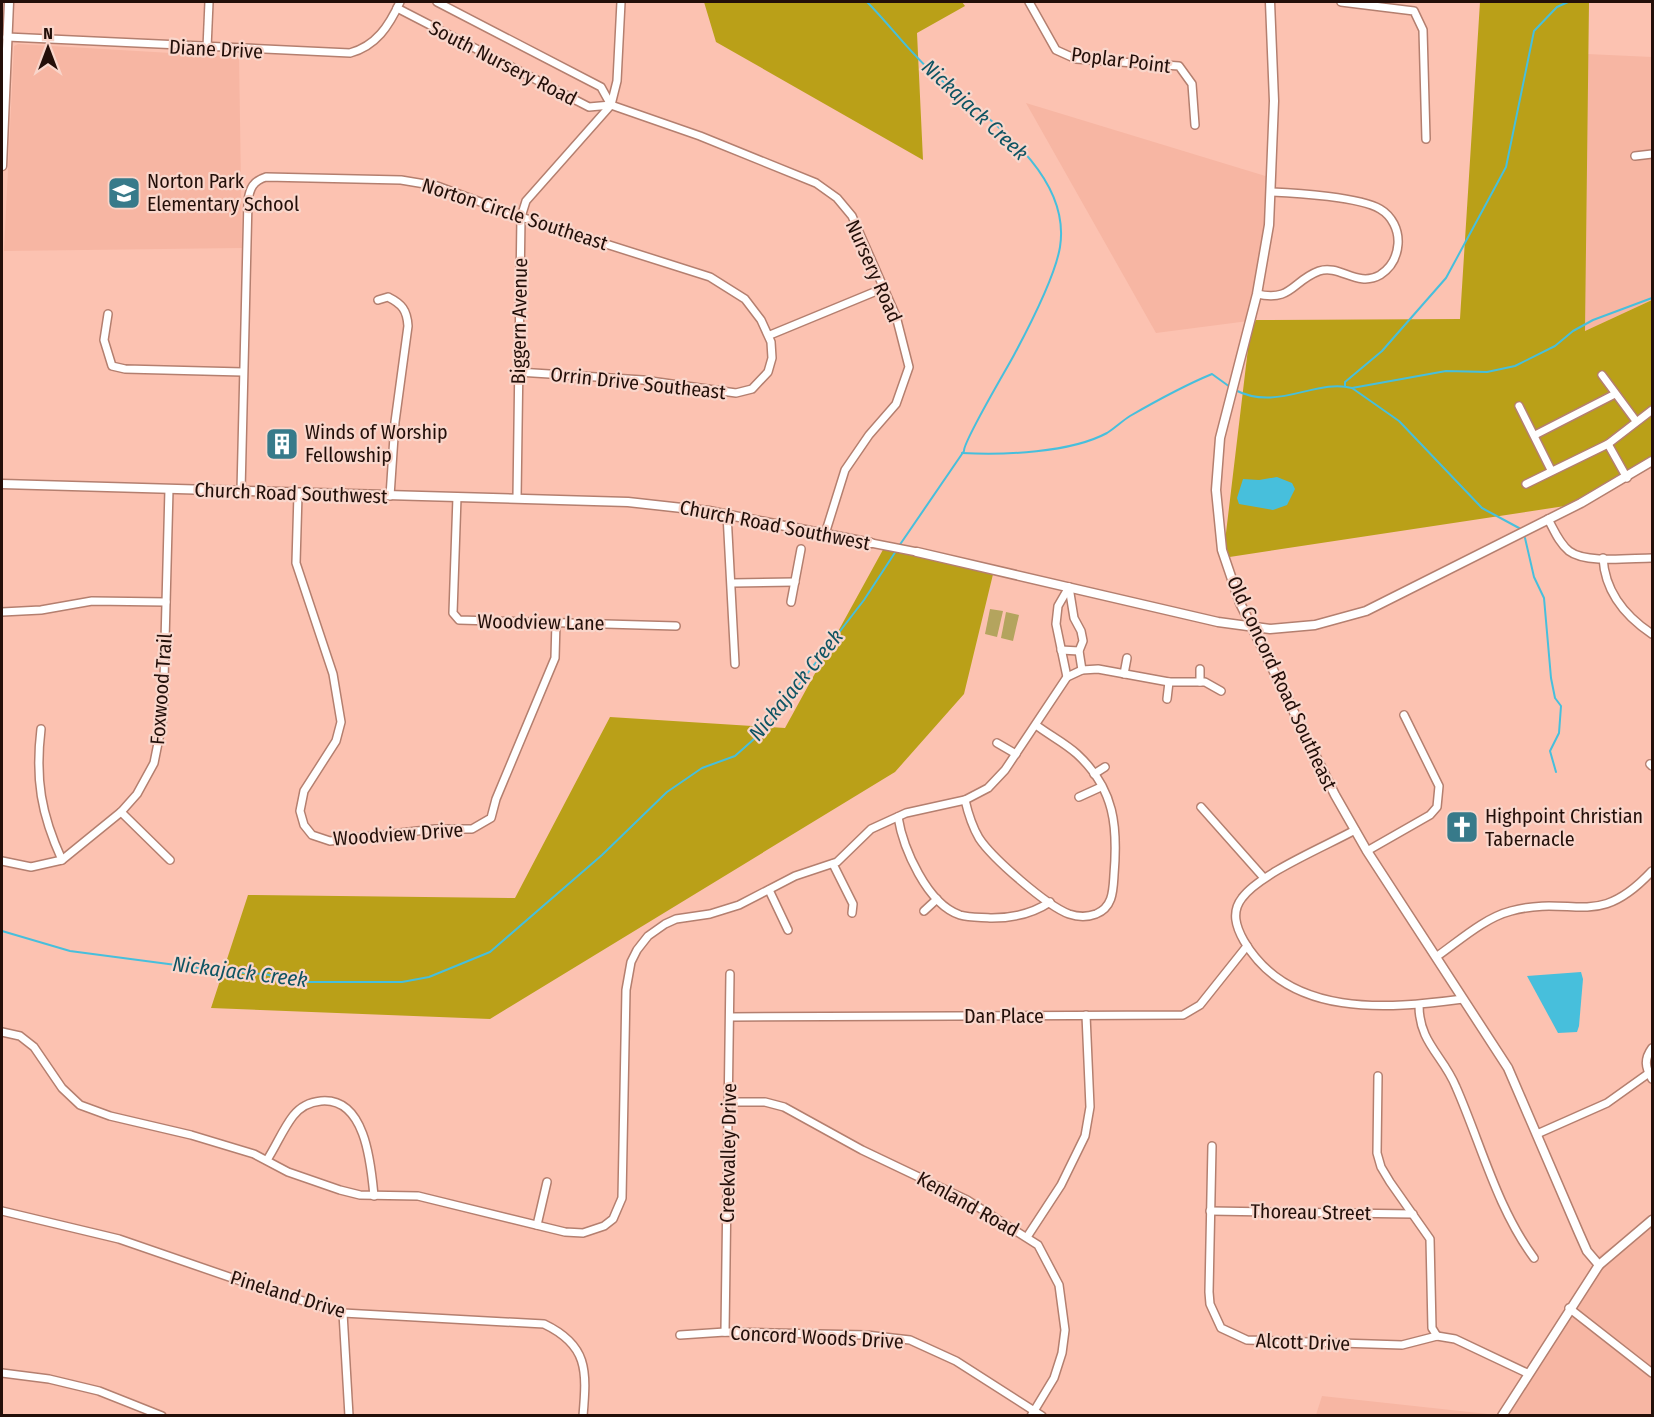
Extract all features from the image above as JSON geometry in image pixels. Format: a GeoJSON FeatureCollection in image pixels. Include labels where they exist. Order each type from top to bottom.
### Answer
{"type":"FeatureCollection","features":[{"type":"Feature","properties":{"kind":"street"},"geometry":{"type":"LineString","coordinates":[[2,166],[9,2]]}},
{"type":"Feature","properties":{"kind":"street"},"geometry":{"type":"LineString","coordinates":[[207,48],[209,2]]}},
{"type":"Feature","properties":{"kind":"street"},"geometry":{"type":"LineString","coordinates":[[437,2],[601,87],[611,105]]}},
{"type":"Feature","properties":{"kind":"street"},"geometry":{"type":"LineString","coordinates":[[611,105],[617,81],[621,2]]}},
{"type":"Feature","properties":{"kind":"street","name":"Poplar Point"},"geometry":{"type":"LineString","coordinates":[[1029,2],[1056,50],[1076,59],[1179,66],[1192,84],[1196,125]]}},
{"type":"Feature","properties":{"kind":"street","name":"Old Concord Road Southeast"},"geometry":{"type":"LineString","coordinates":[[1270,2],[1274,101],[1272,192],[1257,294],[1228,404],[1217,465],[1217,514],[1227,568],[1253,628],[1355,831],[1508,1068],[1587,1251],[1599,1265]]}},
{"type":"Feature","properties":{"kind":"street"},"geometry":{"type":"LineString","coordinates":[[1341,2],[1414,11],[1423,30],[1426,140]]}},
{"type":"Feature","properties":{"kind":"street","name":"Diane Drive"},"geometry":{"type":"LineString","coordinates":[[7,37],[350,53],[363,49],[377,39],[398,5]]}},
{"type":"Feature","properties":{"kind":"street","name":"South Nursery Road"},"geometry":{"type":"LineString","coordinates":[[398,5],[589,107],[611,105]]}},
{"type":"Feature","properties":{"kind":"street","name":"Biggern Avenue"},"geometry":{"type":"LineString","coordinates":[[517,498],[521,217],[526,201],[611,105]]}},
{"type":"Feature","properties":{"kind":"street","name":"Nursery Road"},"geometry":{"type":"LineString","coordinates":[[611,105],[700,136],[816,183],[837,198],[852,216],[896,316],[909,367],[896,404],[869,435],[844,471],[825,534]]}},
{"type":"Feature","properties":{"kind":"street"},"geometry":{"type":"LineString","coordinates":[[1635,156],[1653,154]]}},
{"type":"Feature","properties":{"kind":"street","name":"Norton Circle Southeast"},"geometry":{"type":"LineString","coordinates":[[241,491],[248,200],[251,187],[259,179],[266,177],[379,179],[419,182],[710,277],[745,299],[770,335]]}},
{"type":"Feature","properties":{"kind":"street"},"geometry":{"type":"LineString","coordinates":[[1257,294],[1276,297],[1285,294],[1318,272],[1329,270],[1357,279],[1379,276],[1388,269],[1398,250],[1398,239],[1391,218],[1373,205],[1272,192]]}},
{"type":"Feature","properties":{"kind":"street"},"geometry":{"type":"LineString","coordinates":[[770,335],[884,288]]}},
{"type":"Feature","properties":{"kind":"street"},"geometry":{"type":"LineString","coordinates":[[378,300],[388,297],[400,303],[407,314],[408,326],[395,422],[390,496]]}},
{"type":"Feature","properties":{"kind":"street"},"geometry":{"type":"LineString","coordinates":[[108,314],[104,340],[112,366],[125,369],[243,372]]}},
{"type":"Feature","properties":{"kind":"street","name":"Orrin Drive Southeast"},"geometry":{"type":"LineString","coordinates":[[518,372],[643,380],[736,393],[752,389],[768,372],[772,358],[770,335]]}},
{"type":"Feature","properties":{"kind":"street"},"geometry":{"type":"LineString","coordinates":[[1602,375],[1636,421]]}},
{"type":"Feature","properties":{"kind":"street"},"geometry":{"type":"LineString","coordinates":[[1535,435],[1615,394]]}},
{"type":"Feature","properties":{"kind":"street"},"geometry":{"type":"LineString","coordinates":[[1519,406],[1551,470]]}},
{"type":"Feature","properties":{"kind":"street"},"geometry":{"type":"LineString","coordinates":[[1526,484],[1608,444],[1653,410]]}},
{"type":"Feature","properties":{"kind":"street"},"geometry":{"type":"LineString","coordinates":[[1608,444],[1627,478]]}},
{"type":"Feature","properties":{"kind":"street","name":"Church Road Southwest"},"geometry":{"type":"LineString","coordinates":[[2,484],[664,504],[727,514],[917,552],[1253,628],[1315,625],[1354,615],[1520,534],[1627,478],[1653,461]]}},
{"type":"Feature","properties":{"kind":"street","name":"Foxwood Trail"},"geometry":{"type":"LineString","coordinates":[[2,861],[31,867],[62,860],[122,812],[148,776],[158,750],[163,718],[169,489]]}},
{"type":"Feature","properties":{"kind":"street","name":"Woodview Drive"},"geometry":{"type":"LineString","coordinates":[[298,494],[297,563],[333,674],[341,722],[336,741],[304,791],[300,811],[304,825],[312,836],[330,841],[435,829],[472,829],[491,818],[496,799],[555,658],[556,622]]}},
{"type":"Feature","properties":{"kind":"street","name":"Woodview Lane"},"geometry":{"type":"LineString","coordinates":[[457,497],[454,617],[465,621],[676,626]]}},
{"type":"Feature","properties":{"kind":"street"},"geometry":{"type":"LineString","coordinates":[[727,514],[733,583],[735,664]]}},
{"type":"Feature","properties":{"kind":"street"},"geometry":{"type":"LineString","coordinates":[[1548,519],[1566,549],[1581,557],[1653,558]]}},
{"type":"Feature","properties":{"kind":"street"},"geometry":{"type":"LineString","coordinates":[[791,602],[801,549]]}},
{"type":"Feature","properties":{"kind":"street"},"geometry":{"type":"LineString","coordinates":[[1603,558],[1605,574],[1617,602],[1653,634]]}},
{"type":"Feature","properties":{"kind":"street"},"geometry":{"type":"LineString","coordinates":[[733,583],[795,582]]}},
{"type":"Feature","properties":{"kind":"street"},"geometry":{"type":"LineString","coordinates":[[1067,677],[1057,615],[1058,606],[1069,587]]}},
{"type":"Feature","properties":{"kind":"street"},"geometry":{"type":"LineString","coordinates":[[1069,587],[1074,618],[1082,631],[1083,641],[1079,651],[1082,670]]}},
{"type":"Feature","properties":{"kind":"street"},"geometry":{"type":"LineString","coordinates":[[2,612],[41,610],[92,601],[166,602]]}},
{"type":"Feature","properties":{"kind":"street"},"geometry":{"type":"LineString","coordinates":[[1061,650],[1079,651]]}},
{"type":"Feature","properties":{"kind":"street"},"geometry":{"type":"LineString","coordinates":[[1124,674],[1127,658]]}},
{"type":"Feature","properties":{"kind":"street"},"geometry":{"type":"LineString","coordinates":[[2,1032],[20,1036],[34,1047],[62,1088],[80,1105],[110,1116],[203,1138],[267,1160],[288,1172],[340,1190],[374,1196],[418,1196],[565,1232],[594,1231],[612,1218],[622,1198],[626,990],[631,962],[648,936],[676,919],[710,914],[739,905],[795,876],[833,864],[845,857],[871,829],[898,817],[965,800],[996,780],[1067,677],[1082,670],[1098,669],[1169,682],[1200,682],[1213,685],[1221,691]]}},
{"type":"Feature","properties":{"kind":"street"},"geometry":{"type":"LineString","coordinates":[[1200,669],[1200,682]]}},
{"type":"Feature","properties":{"kind":"street"},"geometry":{"type":"LineString","coordinates":[[1167,699],[1169,682]]}},
{"type":"Feature","properties":{"kind":"street"},"geometry":{"type":"LineString","coordinates":[[1367,851],[1430,815],[1437,807],[1439,786],[1404,715]]}},
{"type":"Feature","properties":{"kind":"street"},"geometry":{"type":"LineString","coordinates":[[965,800],[972,826],[986,847],[1064,912],[1080,916],[1096,914],[1111,900],[1116,826],[1108,798],[1094,774],[1076,753],[1036,725]]}},
{"type":"Feature","properties":{"kind":"street"},"geometry":{"type":"LineString","coordinates":[[41,729],[38,756],[39,793],[47,825],[62,860]]}},
{"type":"Feature","properties":{"kind":"street"},"geometry":{"type":"LineString","coordinates":[[997,743],[1016,754]]}},
{"type":"Feature","properties":{"kind":"street"},"geometry":{"type":"LineString","coordinates":[[1094,774],[1105,766]]}},
{"type":"Feature","properties":{"kind":"street"},"geometry":{"type":"LineString","coordinates":[[1080,797],[1101,787]]}},
{"type":"Feature","properties":{"kind":"street"},"geometry":{"type":"LineString","coordinates":[[1201,807],[1264,878]]}},
{"type":"Feature","properties":{"kind":"street"},"geometry":{"type":"LineString","coordinates":[[122,812],[170,860]]}},
{"type":"Feature","properties":{"kind":"street"},"geometry":{"type":"LineString","coordinates":[[898,817],[906,849],[937,899],[952,912],[969,917],[1016,916],[1038,910],[1050,902]]}},
{"type":"Feature","properties":{"kind":"street"},"geometry":{"type":"LineString","coordinates":[[1355,831],[1264,878],[1241,899],[1235,914],[1238,929],[1247,946],[1275,976],[1310,995],[1362,1005],[1419,1005],[1463,999]]}},
{"type":"Feature","properties":{"kind":"street"},"geometry":{"type":"LineString","coordinates":[[833,864],[853,904],[852,913]]}},
{"type":"Feature","properties":{"kind":"street"},"geometry":{"type":"LineString","coordinates":[[1436,957],[1505,913],[1527,908],[1604,906],[1624,898],[1653,871]]}},
{"type":"Feature","properties":{"kind":"street"},"geometry":{"type":"LineString","coordinates":[[769,890],[788,930]]}},
{"type":"Feature","properties":{"kind":"street"},"geometry":{"type":"LineString","coordinates":[[924,911],[937,899]]}},
{"type":"Feature","properties":{"kind":"street","name":"Dan Place"},"geometry":{"type":"LineString","coordinates":[[730,1017],[1183,1015],[1200,1005],[1247,946]]}},
{"type":"Feature","properties":{"kind":"street","name":"Creekvalley Drive"},"geometry":{"type":"LineString","coordinates":[[725,1332],[730,974]]}},
{"type":"Feature","properties":{"kind":"street"},"geometry":{"type":"LineString","coordinates":[[1419,1005],[1419,1024],[1455,1084],[1515,1233],[1534,1258]]}},
{"type":"Feature","properties":{"kind":"street"},"geometry":{"type":"LineString","coordinates":[[1027,1237],[1061,1185],[1085,1136],[1090,1107],[1086,1015]]}},
{"type":"Feature","properties":{"kind":"street"},"geometry":{"type":"LineString","coordinates":[[1537,1134],[1607,1102],[1651,1076],[1646,1065],[1647,1056],[1653,1048]]}},
{"type":"Feature","properties":{"kind":"street"},"geometry":{"type":"LineString","coordinates":[[1378,1076],[1377,1153],[1381,1167],[1430,1239],[1432,1328],[1437,1336]]}},
{"type":"Feature","properties":{"kind":"street"},"geometry":{"type":"LineString","coordinates":[[267,1160],[293,1115],[302,1108],[319,1101],[339,1104],[358,1123],[366,1140],[371,1156],[374,1196]]}},
{"type":"Feature","properties":{"kind":"street","name":"Kenland Road"},"geometry":{"type":"LineString","coordinates":[[728,1102],[765,1102],[783,1107],[862,1150],[967,1200],[1038,1245],[1059,1285],[1065,1330],[1062,1353],[1054,1378],[1033,1413]]}},
{"type":"Feature","properties":{"kind":"street","name":"Alcott Drive"},"geometry":{"type":"LineString","coordinates":[[1212,1146],[1210,1304],[1221,1328],[1247,1340],[1402,1345],[1437,1336],[1468,1343],[1527,1373]]}},
{"type":"Feature","properties":{"kind":"street"},"geometry":{"type":"LineString","coordinates":[[537,1225],[547,1182]]}},
{"type":"Feature","properties":{"kind":"street","name":"Pineland Drive"},"geometry":{"type":"LineString","coordinates":[[2,1211],[119,1239],[264,1289],[343,1313],[544,1324],[570,1339],[578,1350],[583,1363],[583,1416]]}},
{"type":"Feature","properties":{"kind":"street","name":"Thoreau Street"},"geometry":{"type":"LineString","coordinates":[[1210,1211],[1413,1214]]}},
{"type":"Feature","properties":{"kind":"street"},"geometry":{"type":"LineString","coordinates":[[1502,1416],[1527,1373],[1599,1265],[1653,1220]]}},
{"type":"Feature","properties":{"kind":"street"},"geometry":{"type":"LineString","coordinates":[[1569,1308],[1653,1373]]}},
{"type":"Feature","properties":{"kind":"street"},"geometry":{"type":"LineString","coordinates":[[343,1313],[349,1416]]}},
{"type":"Feature","properties":{"kind":"street","name":"Concord Woods Drive"},"geometry":{"type":"LineString","coordinates":[[680,1335],[725,1332],[866,1335],[910,1340],[956,1361],[1033,1413],[1042,1416]]}},
{"type":"Feature","properties":{"kind":"street"},"geometry":{"type":"LineString","coordinates":[[2,1373],[49,1379],[99,1390],[162,1416]]}},
{"type":"Feature","properties":{"kind":"shaded area"},"geometry":{"type":"Polygon","coordinates":[[[704,2],[962,2],[965,6],[917,33],[923,160],[716,42],[704,2]]]}},
{"type":"Feature","properties":{"kind":"shaded area"},"geometry":{"type":"Polygon","coordinates":[[[1480,2],[1589,2],[1585,331],[1652,300],[1652,461],[1565,506],[1223,558],[1250,332],[1256,320],[1460,319],[1480,2]]]}},
{"type":"Feature","properties":{"kind":"shaded area","name":"Norton Park Elementary School"},"geometry":{"type":"Polygon","coordinates":[[[18,44],[239,57],[242,248],[4,251],[14,46],[18,44]]]}},
{"type":"Feature","properties":{"kind":"shaded area"},"geometry":{"type":"Polygon","coordinates":[[[1587,54],[1652,57],[1652,300],[1585,331],[1587,54]]]}},
{"type":"Feature","properties":{"kind":"shaded area"},"geometry":{"type":"Polygon","coordinates":[[[1026,103],[1272,178],[1256,320],[1156,333],[1026,103]]]}},
{"type":"Feature","properties":{"kind":"shaded area"},"geometry":{"type":"Polygon","coordinates":[[[885,546],[995,566],[964,694],[895,772],[490,1019],[211,1008],[248,895],[515,898],[610,717],[785,728],[885,546]]]}},
{"type":"Feature","properties":{"kind":"shaded area"},"geometry":{"type":"Polygon","coordinates":[[[990,609],[1003,611],[997,637],[985,634],[990,609]]]}},
{"type":"Feature","properties":{"kind":"shaded area"},"geometry":{"type":"Polygon","coordinates":[[[1006,612],[1019,615],[1013,641],[1001,638],[1006,612]]]}},
{"type":"Feature","properties":{"kind":"shaded area"},"geometry":{"type":"Polygon","coordinates":[[[1652,1219],[1652,1415],[1506,1416],[1597,1257],[1652,1219]]]}},
{"type":"Feature","properties":{"kind":"shaded area"},"geometry":{"type":"Polygon","coordinates":[[[1322,1396],[1497,1415],[1316,1415],[1322,1396]]]}},
{"type":"Feature","properties":{"kind":"water"},"geometry":{"type":"Polygon","coordinates":[[[1277,477],[1292,483],[1295,489],[1287,505],[1273,510],[1239,504],[1237,498],[1243,479],[1259,480],[1277,477]]]}},
{"type":"Feature","properties":{"kind":"water"},"geometry":{"type":"Polygon","coordinates":[[[1581,972],[1583,979],[1577,1032],[1558,1033],[1527,976],[1581,972]]]}},
{"type":"Feature","properties":{"kind":"waterway","name":"Nickajack Creek"},"geometry":{"type":"LineString","coordinates":[[867,2],[935,75],[1020,148],[1039,170],[1052,194],[1060,220],[1060,247],[1057,259],[1034,316],[977,421],[964,451],[899,546]]}},
{"type":"Feature","properties":{"kind":"waterway"},"geometry":{"type":"LineString","coordinates":[[1345,386],[1345,382],[1382,351],[1446,278],[1506,167],[1534,31],[1557,7],[1568,2]]}},
{"type":"Feature","properties":{"kind":"waterway"},"geometry":{"type":"LineString","coordinates":[[1352,388],[1446,371],[1487,372],[1515,366],[1555,346],[1573,331],[1593,320],[1652,298]]}},
{"type":"Feature","properties":{"kind":"waterway"},"geometry":{"type":"LineString","coordinates":[[962,453],[1017,453],[1075,445],[1107,433],[1130,416],[1212,374],[1230,387]]}},
{"type":"Feature","properties":{"kind":"waterway"},"geometry":{"type":"LineString","coordinates":[[1235,390],[1251,396],[1266,398],[1325,387],[1352,388],[1399,421],[1482,508],[1519,528]]}},
{"type":"Feature","properties":{"kind":"waterway"},"geometry":{"type":"LineString","coordinates":[[1525,538],[1534,577],[1544,598],[1551,678],[1555,698],[1561,706],[1559,733],[1550,751],[1556,772]]}},
{"type":"Feature","properties":{"kind":"waterway","name":"Nickajack Creek"},"geometry":{"type":"LineString","coordinates":[[2,931],[70,951],[229,972],[265,974],[295,982],[402,982],[429,977],[490,952],[602,855],[667,792],[702,768],[735,756],[763,731],[864,600],[896,551]]}},
{"type":"Feature","properties":{"kind":"place","name":"Norton Park Elementary School"},"geometry":{"type":"Point","coordinates":[124,193]}},
{"type":"Feature","properties":{"kind":"place","name":"Winds of Worship Fellowship"},"geometry":{"type":"Point","coordinates":[282,444]}},
{"type":"Feature","properties":{"kind":"place","name":"Highpoint Christian Tabernacle"},"geometry":{"type":"Point","coordinates":[1462,827]}}]}
